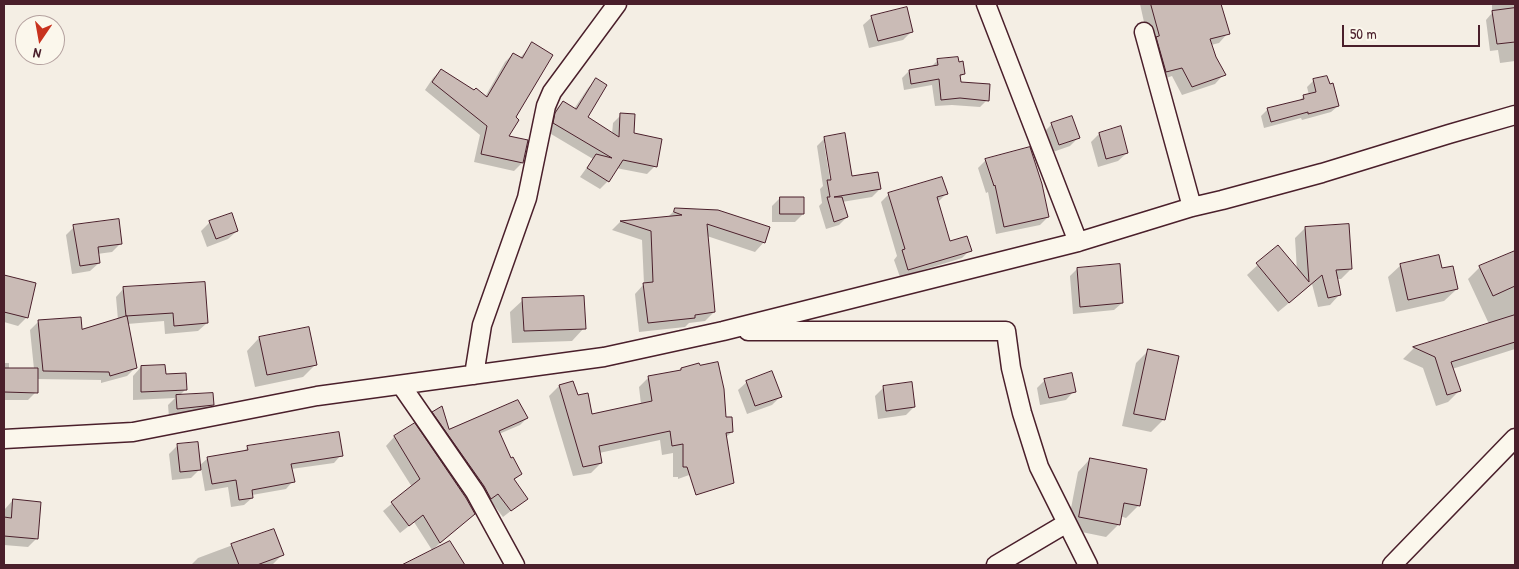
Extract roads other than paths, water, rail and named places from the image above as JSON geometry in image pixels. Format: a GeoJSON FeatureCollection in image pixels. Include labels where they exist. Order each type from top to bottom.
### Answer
{"type":"FeatureCollection","features":[{"type":"Feature","properties":{"kind":"street"},"geometry":{"type":"LineString","coordinates":[[474,375],[482,325],[527,198],[546,106],[552,92],[617,4]]}},
{"type":"Feature","properties":{"kind":"street"},"geometry":{"type":"LineString","coordinates":[[986,4],[1078,242]]}},
{"type":"Feature","properties":{"kind":"street"},"geometry":{"type":"LineString","coordinates":[[1144,32],[1192,207]]}},
{"type":"Feature","properties":{"kind":"street"},"geometry":{"type":"LineString","coordinates":[[4,439],[133,432],[317,396],[604,357],[722,331],[1078,242],[1192,207],[1312,175],[1515,116]]}},
{"type":"Feature","properties":{"kind":"street"},"geometry":{"type":"LineString","coordinates":[[722,331],[1006,331],[1022,413],[1038,467],[1088,565]]}},
{"type":"Feature","properties":{"kind":"street"},"geometry":{"type":"LineString","coordinates":[[401,385],[475,492],[515,565]]}},
{"type":"Feature","properties":{"kind":"street"},"geometry":{"type":"LineString","coordinates":[[1392,565],[1515,438]]}},
{"type":"Feature","properties":{"kind":"street"},"geometry":{"type":"LineString","coordinates":[[996,565],[1067,523]]}}]}
